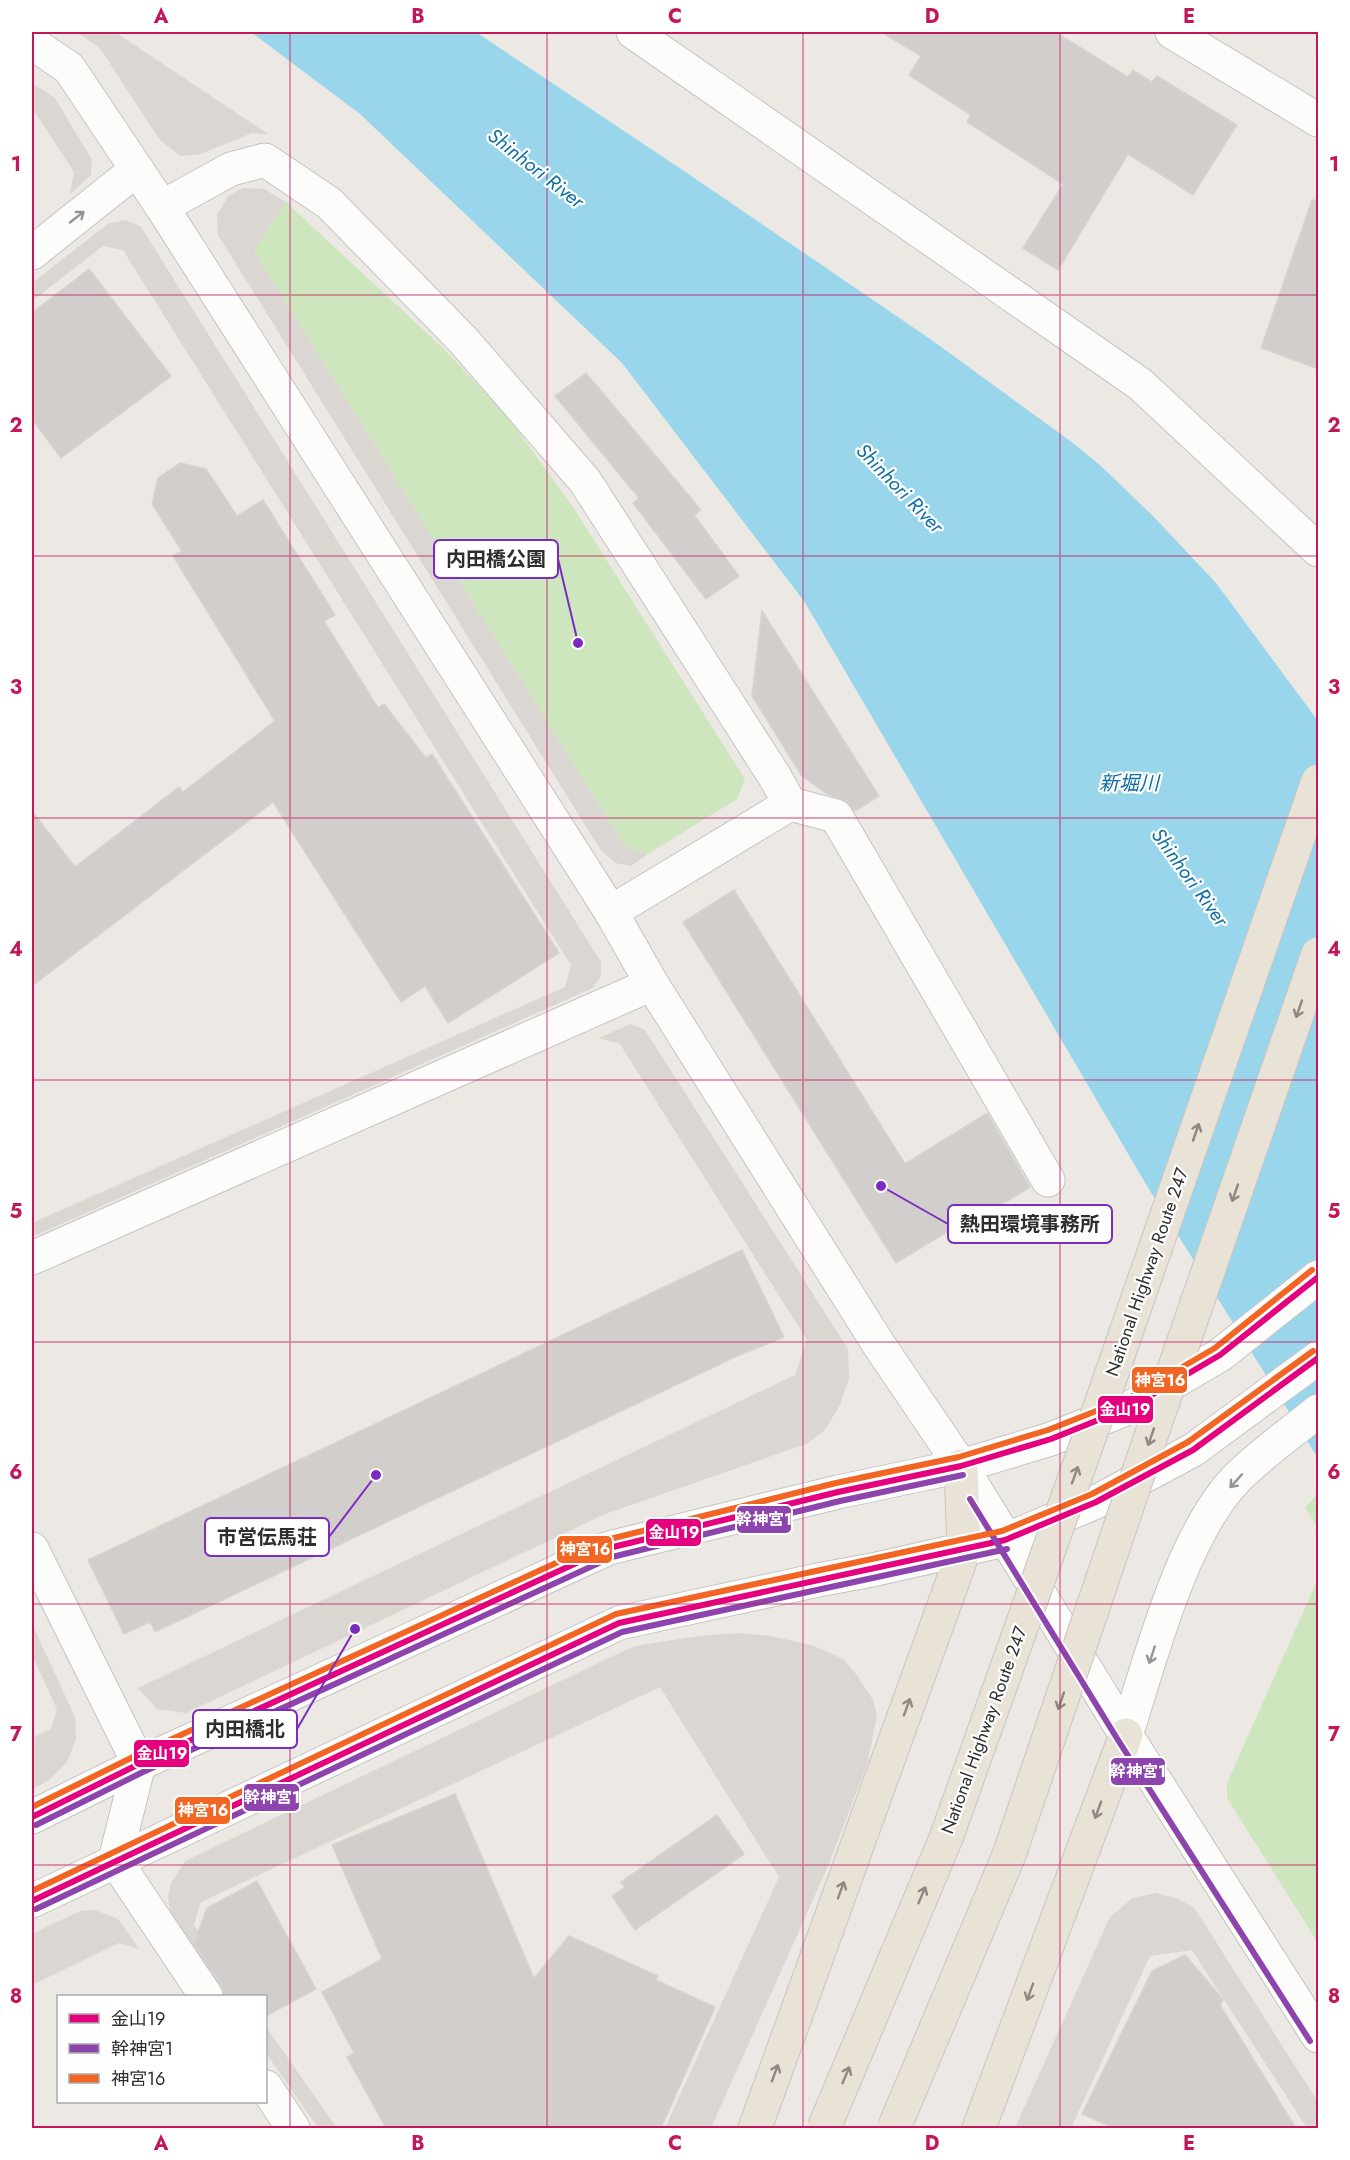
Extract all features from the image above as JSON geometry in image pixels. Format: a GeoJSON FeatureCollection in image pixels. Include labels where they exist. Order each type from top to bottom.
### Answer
{"type":"FeatureCollection","features":[{"type":"Feature","properties":{"kind":"highway","name":"National Highway Route 247"},"geometry":{"type":"LineString","coordinates":[[824,2128],[946,1838],[1099,1410],[1318,781]]}},
{"type":"Feature","properties":{"kind":"highway"},"geometry":{"type":"LineString","coordinates":[[894,2128],[1009,1855],[1149,1441],[1318,954]]}},
{"type":"Feature","properties":{"kind":"highway"},"geometry":{"type":"LineString","coordinates":[[755,2128],[964,1550],[961,1466]]}},
{"type":"Feature","properties":{"kind":"highway"},"geometry":{"type":"LineString","coordinates":[[979,2128],[1126,1735]]}},
{"type":"Feature","properties":{"kind":"street"},"geometry":{"type":"LineString","coordinates":[[633,32],[1140,384],[1318,549]]}},
{"type":"Feature","properties":{"kind":"street"},"geometry":{"type":"LineString","coordinates":[[1172,32],[1318,120]]}},
{"type":"Feature","properties":{"kind":"street"},"geometry":{"type":"LineString","coordinates":[[32,43],[69,68],[162,207],[611,912],[652,984],[879,1345],[961,1466],[1126,1735],[1318,2036]]}},
{"type":"Feature","properties":{"kind":"street"},"geometry":{"type":"LineString","coordinates":[[162,207],[231,170],[265,160],[329,204],[463,340],[585,481],[775,777],[790,804]]}},
{"type":"Feature","properties":{"kind":"street"},"geometry":{"type":"LineString","coordinates":[[32,253],[136,170]]}},
{"type":"Feature","properties":{"kind":"street"},"geometry":{"type":"LineString","coordinates":[[611,912],[790,804],[836,816],[1048,1180]]}},
{"type":"Feature","properties":{"kind":"street"},"geometry":{"type":"LineString","coordinates":[[32,1258],[652,984]]}},
{"type":"Feature","properties":{"kind":"street"},"geometry":{"type":"LineString","coordinates":[[32,1817],[139,1764],[609,1548],[838,1492],[961,1466],[1051,1439],[1133,1406],[1220,1355],[1318,1277]]}},
{"type":"Feature","properties":{"kind":"street"},"geometry":{"type":"LineString","coordinates":[[32,1901],[619,1623],[964,1550],[1005,1539],[1096,1502],[1193,1449],[1318,1358]]}},
{"type":"Feature","properties":{"kind":"street"},"geometry":{"type":"LineString","coordinates":[[1126,1735],[1174,1588],[1207,1517],[1237,1478],[1318,1411]]}},
{"type":"Feature","properties":{"kind":"street"},"geometry":{"type":"LineString","coordinates":[[32,1549],[139,1764],[115,1860],[205,1995]]}},
{"type":"Feature","properties":{"kind":"street"},"geometry":{"type":"LineString","coordinates":[[267,2088],[293,2128]]}},
{"type":"Feature","properties":{"kind":"green space"},"geometry":{"type":"Polygon","coordinates":[[[286,202],[443,348],[508,417],[573,507],[745,779],[737,799],[648,854],[624,845],[254,251],[286,202]]]}},
{"type":"Feature","properties":{"kind":"green space"},"geometry":{"type":"Polygon","coordinates":[[[1318,1494],[1318,1528],[1305,1507],[1318,1494]]]}},
{"type":"Feature","properties":{"kind":"green space"},"geometry":{"type":"Polygon","coordinates":[[[1318,1579],[1318,1943],[1227,1798],[1227,1783],[1318,1579]]]}},
{"type":"Feature","properties":{"kind":"shaded area"},"geometry":{"type":"Polygon","coordinates":[[[76,32],[115,32],[268,134],[252,133],[201,154],[180,156],[159,139],[100,48],[76,32]]]}},
{"type":"Feature","properties":{"kind":"shaded area"},"geometry":{"type":"Polygon","coordinates":[[[32,83],[55,98],[92,160],[91,175],[70,194],[74,172],[32,111],[32,83]]]}},
{"type":"Feature","properties":{"kind":"shaded area"},"geometry":{"type":"Polygon","coordinates":[[[243,188],[264,189],[286,202],[254,251],[624,845],[648,854],[631,866],[615,863],[600,849],[218,235],[217,215],[228,196],[243,188]]]}},
{"type":"Feature","properties":{"kind":"shaded area"},"geometry":{"type":"Polygon","coordinates":[[[126,220],[141,227],[601,962],[601,976],[593,988],[32,1237],[32,1223],[565,987],[571,965],[123,250],[103,246],[32,301],[32,283],[109,223],[126,220]]]}},
{"type":"Feature","properties":{"kind":"shaded area"},"geometry":{"type":"Polygon","coordinates":[[[631,1024],[645,1030],[848,1349],[849,1378],[840,1405],[824,1431],[806,1444],[605,1514],[186,1713],[157,1709],[138,1688],[795,1375],[807,1340],[620,1044],[598,1038],[631,1024]]]}},
{"type":"Feature","properties":{"kind":"shaded area"},"geometry":{"type":"Polygon","coordinates":[[[32,1624],[75,1717],[76,1739],[67,1762],[49,1780],[32,1789],[32,1738],[51,1729],[57,1709],[32,1655],[32,1624]]]}},
{"type":"Feature","properties":{"kind":"shaded area"},"geometry":{"type":"Polygon","coordinates":[[[740,1633],[770,1636],[814,1646],[843,1659],[873,1700],[877,1715],[867,1765],[828,1866],[711,2128],[665,2128],[779,1877],[660,1687],[201,1902],[194,1925],[243,1995],[225,1995],[179,1930],[170,1912],[168,1897],[171,1883],[185,1861],[634,1646],[699,1636],[740,1633]]]}},
{"type":"Feature","properties":{"kind":"shaded area"},"geometry":{"type":"Polygon","coordinates":[[[1156,1893],[1179,1899],[1195,1909],[1318,2102],[1318,2128],[1307,2128],[1192,1950],[1150,1956],[1071,2128],[1015,2128],[1110,1917],[1133,1898],[1156,1893]]]}},
{"type":"Feature","properties":{"kind":"shaded area"},"geometry":{"type":"Polygon","coordinates":[[[95,1910],[118,1919],[139,1949],[119,1943],[32,1985],[32,1934],[80,1911],[95,1910]]]}},
{"type":"Feature","properties":{"kind":"shaded area"},"geometry":{"type":"Polygon","coordinates":[[[267,2028],[337,2128],[318,2128],[267,2054],[267,2028]]]}},
{"type":"Feature","properties":{"kind":"water","name":"新堀川"},"geometry":{"type":"Polygon","coordinates":[[[251,32],[476,32],[933,341],[1073,443],[1102,467],[1153,516],[1216,583],[1318,721],[1318,1458],[1147,1186],[804,601],[622,363],[360,114],[251,32]]]}},
{"type":"Feature","properties":{"kind":"building"},"geometry":{"type":"Polygon","coordinates":[[[881,32],[1055,32],[1128,77],[1133,70],[1152,82],[1157,76],[1237,125],[1193,195],[1128,154],[1058,270],[1023,248],[1063,184],[967,122],[971,115],[909,75],[921,56],[881,32]]]}},
{"type":"Feature","properties":{"kind":"building"},"geometry":{"type":"Polygon","coordinates":[[[1312,200],[1318,201],[1318,369],[1261,348],[1312,200]]]}},
{"type":"Feature","properties":{"kind":"building"},"geometry":{"type":"Polygon","coordinates":[[[89,269],[171,376],[61,458],[32,419],[32,313],[89,269]]]}},
{"type":"Feature","properties":{"kind":"building"},"geometry":{"type":"Polygon","coordinates":[[[586,373],[701,510],[694,515],[739,576],[706,599],[633,503],[639,498],[555,396],[586,373]]]}},
{"type":"Feature","properties":{"kind":"building"},"geometry":{"type":"Polygon","coordinates":[[[180,463],[206,469],[237,516],[263,500],[335,615],[324,621],[378,708],[384,704],[426,758],[432,754],[559,953],[448,1023],[425,986],[401,1002],[273,802],[32,986],[32,811],[75,867],[179,787],[183,792],[275,721],[173,556],[182,551],[152,504],[158,478],[180,463]]]}},
{"type":"Feature","properties":{"kind":"building"},"geometry":{"type":"Polygon","coordinates":[[[762,611],[879,796],[855,811],[847,801],[827,794],[801,775],[752,696],[762,611]]]}},
{"type":"Feature","properties":{"kind":"building"},"geometry":{"type":"Polygon","coordinates":[[[734,890],[905,1164],[987,1113],[1030,1187],[952,1235],[950,1230],[896,1263],[683,922],[734,890]]]}},
{"type":"Feature","properties":{"kind":"building"},"geometry":{"type":"Polygon","coordinates":[[[742,1250],[784,1337],[735,1357],[155,1632],[150,1622],[124,1634],[88,1560],[742,1250]]]}},
{"type":"Feature","properties":{"kind":"building"},"geometry":{"type":"Polygon","coordinates":[[[455,1794],[534,1978],[569,1936],[658,1976],[656,1980],[715,2007],[661,2128],[386,2128],[347,2057],[354,2053],[322,1992],[382,1959],[332,1845],[455,1794]]]}},
{"type":"Feature","properties":{"kind":"building"},"geometry":{"type":"Polygon","coordinates":[[[717,1815],[744,1854],[635,1930],[612,1896],[625,1887],[621,1882],[717,1815]]]}},
{"type":"Feature","properties":{"kind":"building"},"geometry":{"type":"Polygon","coordinates":[[[257,1881],[316,1989],[267,2015],[267,1995],[224,1995],[222,1986],[194,1944],[207,1908],[257,1881]]]}},
{"type":"Feature","properties":{"kind":"building"},"geometry":{"type":"Polygon","coordinates":[[[1185,1955],[1223,1999],[1220,2005],[1296,2128],[1113,2128],[1082,2114],[1152,1971],[1185,1955]]]}},
{"type":"Feature","properties":{"kind":"transit line","name":"神宮16"},"geometry":{"type":"LineString","coordinates":[[32,1807],[135,1756],[606,1540],[836,1483],[959,1457],[1048,1430],[1129,1398],[1215,1348],[1312,1270]]}},
{"type":"Feature","properties":{"kind":"transit line","name":"金山19"},"geometry":{"type":"LineString","coordinates":[[32,1817],[139,1764],[609,1548],[838,1492],[961,1466],[1051,1439],[1133,1406],[1220,1355],[1318,1277]]}},
{"type":"Feature","properties":{"kind":"transit line","name":"神宮16"},"geometry":{"type":"LineString","coordinates":[[32,1891],[616,1614],[1002,1531],[1092,1494],[1188,1442],[1313,1351]]}},
{"type":"Feature","properties":{"kind":"transit line","name":"金山19"},"geometry":{"type":"LineString","coordinates":[[32,1901],[619,1623],[1005,1540],[1096,1502],[1193,1450],[1318,1358]]}},
{"type":"Feature","properties":{"kind":"transit line","name":"幹神宮1"},"geometry":{"type":"LineString","coordinates":[[36,1825],[143,1772],[612,1557],[840,1501],[963,1475]]}},
{"type":"Feature","properties":{"kind":"transit line","name":"幹神宮1"},"geometry":{"type":"LineString","coordinates":[[970,1499],[1118,1740],[1310,2041]]}},
{"type":"Feature","properties":{"kind":"transit line","name":"幹神宮1"},"geometry":{"type":"LineString","coordinates":[[36,1909],[622,1632],[1007,1549]]}},
{"type":"Feature","properties":{"kind":"place","name":"内田橋公園"},"geometry":{"type":"Point","coordinates":[578,643]}},
{"type":"Feature","properties":{"kind":"place","name":"熱田環境事務所"},"geometry":{"type":"Point","coordinates":[881,1186]}},
{"type":"Feature","properties":{"kind":"place","name":"市営伝馬荘"},"geometry":{"type":"Point","coordinates":[376,1475]}},
{"type":"Feature","properties":{"kind":"place","name":"内田橋北"},"geometry":{"type":"Point","coordinates":[355,1629]}},
{"type":"Feature","properties":{"kind":"water label","name":"Shinhori River"},"geometry":{"type":"Point","coordinates":[536,168]}},
{"type":"Feature","properties":{"kind":"water label","name":"Shinhori River"},"geometry":{"type":"Point","coordinates":[900,488]}},
{"type":"Feature","properties":{"kind":"water label","name":"Shinhori River"},"geometry":{"type":"Point","coordinates":[1190,877]}}]}
